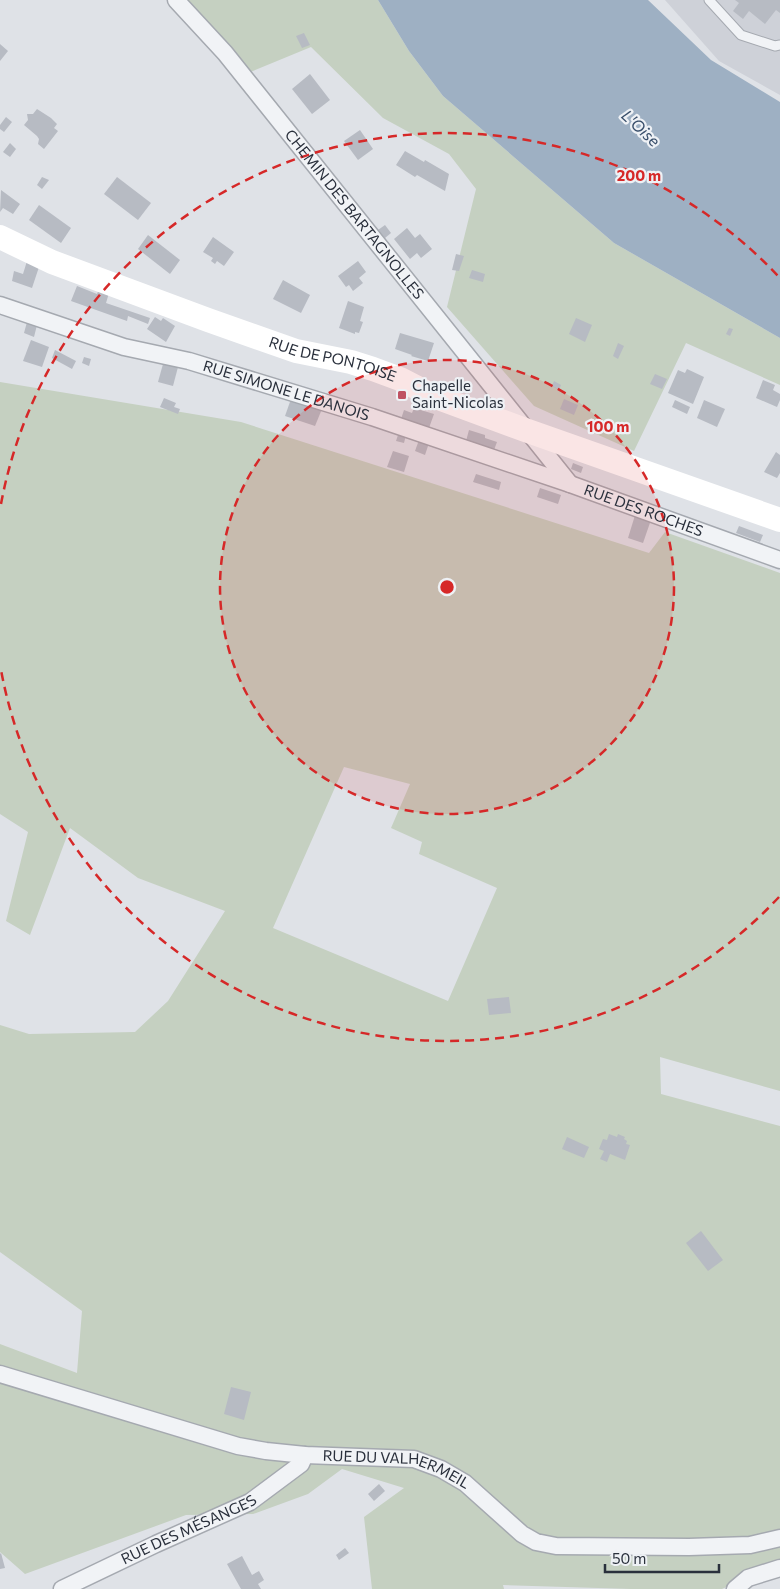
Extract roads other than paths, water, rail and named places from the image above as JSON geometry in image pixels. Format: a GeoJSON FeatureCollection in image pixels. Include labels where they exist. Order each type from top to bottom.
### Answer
{"type":"FeatureCollection","features":[{"type":"Feature","properties":{"kind":"main road","name":"RUE DE PONTOISE"},"geometry":{"type":"LineString","coordinates":[[0,237],[52,262],[190,314],[296,351],[351,362],[373,369],[400,379],[433,396],[780,520]]}},
{"type":"Feature","properties":{"kind":"street","name":"CHEMIN DES BARTAGNOLLES"},"geometry":{"type":"LineString","coordinates":[[176,0],[225,53],[528,431]]}},
{"type":"Feature","properties":{"kind":"street","name":"RUE SIMONE LE DANOIS"},"geometry":{"type":"LineString","coordinates":[[0,304],[124,347],[189,361],[372,416],[570,484]]}},
{"type":"Feature","properties":{"kind":"street","name":"RUE DES ROCHES"},"geometry":{"type":"LineString","coordinates":[[528,431],[570,484],[780,560]]}},
{"type":"Feature","properties":{"kind":"street","name":"RUE DU VALHERMEIL"},"geometry":{"type":"LineString","coordinates":[[0,1374],[238,1446],[305,1455],[414,1459],[441,1469],[465,1483],[522,1534],[536,1542],[556,1546],[689,1547],[750,1545],[780,1538]]}},
{"type":"Feature","properties":{"kind":"street","name":"RUE DES MÉSANGES"},"geometry":{"type":"LineString","coordinates":[[62,1589],[250,1502],[301,1464],[305,1455]]}},
{"type":"Feature","properties":{"kind":"street"},"geometry":{"type":"LineString","coordinates":[[735,1589],[748,1578],[780,1568]]}},
{"type":"Feature","properties":{"kind":"lane"},"geometry":{"type":"LineString","coordinates":[[709,0],[742,35],[775,46],[780,45]]}},
{"type":"Feature","properties":{"kind":"water","name":"L'Oise"},"geometry":{"type":"Polygon","coordinates":[[[378,0],[648,0],[711,60],[780,102],[780,338],[614,243],[443,96],[409,51],[378,0]]]}},
{"type":"Feature","properties":{"kind":"place","name":"Chapelle Saint-Nicolas"},"geometry":{"type":"Point","coordinates":[402,395]}}]}
